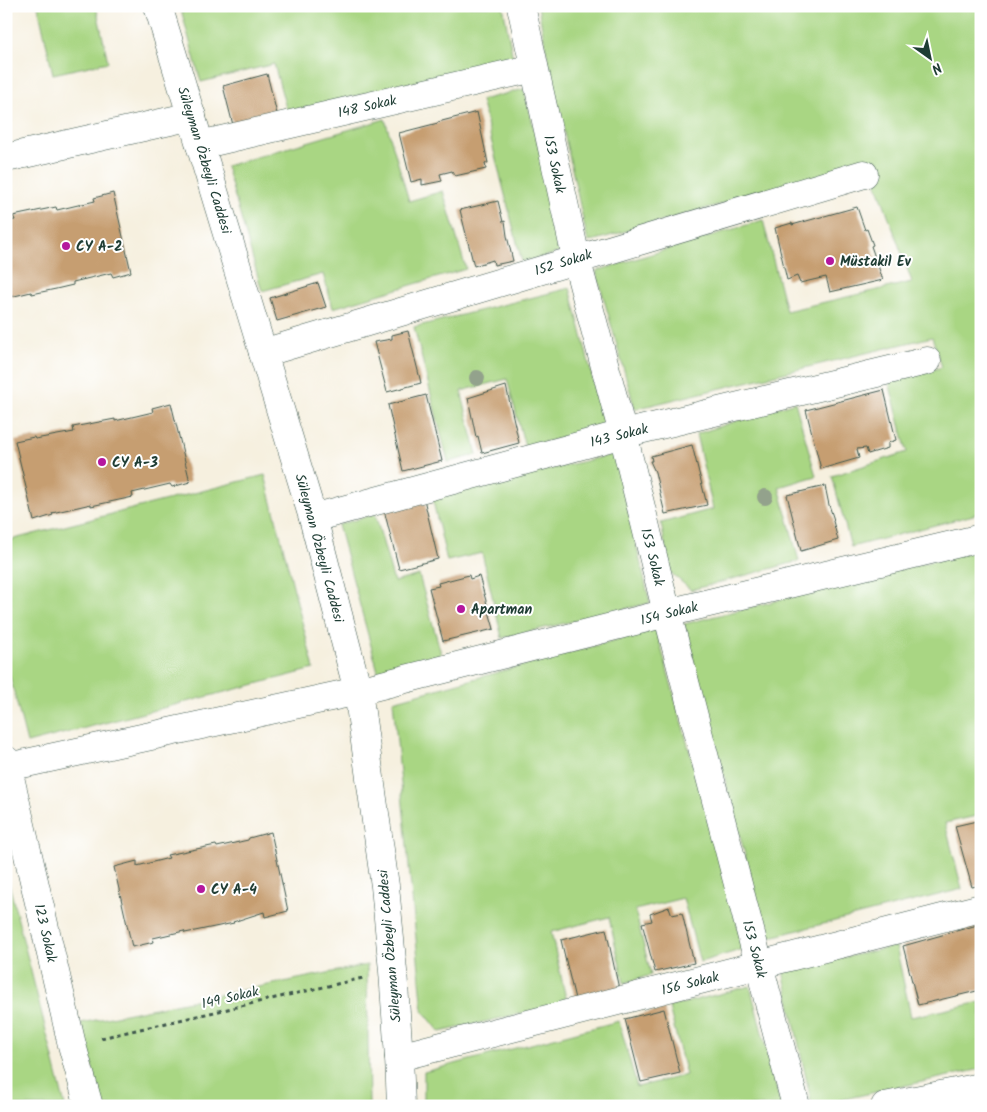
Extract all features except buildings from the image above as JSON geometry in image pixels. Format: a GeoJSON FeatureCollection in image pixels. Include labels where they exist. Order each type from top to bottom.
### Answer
{"type":"FeatureCollection","features":[{"type":"Feature","properties":{"kind":"street","name":"Süleyman Özbeyli Caddesi"},"geometry":{"type":"LineString","coordinates":[[158,6],[313,518],[358,691],[385,886],[399,1058],[400,1106]]}},
{"type":"Feature","properties":{"kind":"street","name":"153 Sokak"},"geometry":{"type":"LineString","coordinates":[[521,6],[576,258],[796,1106]]}},
{"type":"Feature","properties":{"kind":"street","name":"148 Sokak"},"geometry":{"type":"LineString","coordinates":[[200,145],[534,68]]}},
{"type":"Feature","properties":{"kind":"street"},"geometry":{"type":"LineString","coordinates":[[6,158],[192,116]]}},
{"type":"Feature","properties":{"kind":"street","name":"152 Sokak"},"geometry":{"type":"LineString","coordinates":[[263,352],[864,174]]}},
{"type":"Feature","properties":{"kind":"street","name":"143 Sokak"},"geometry":{"type":"LineString","coordinates":[[313,518],[622,434],[927,361]]}},
{"type":"Feature","properties":{"kind":"street","name":"154 Sokak"},"geometry":{"type":"LineString","coordinates":[[7,764],[358,691],[667,613],[981,538]]}},
{"type":"Feature","properties":{"kind":"street","name":"123 Sokak"},"geometry":{"type":"LineString","coordinates":[[7,764],[72,1045],[89,1106]]}},
{"type":"Feature","properties":{"kind":"street","name":"156 Sokak"},"geometry":{"type":"LineString","coordinates":[[399,1058],[981,908]]}},
{"type":"Feature","properties":{"kind":"street"},"geometry":{"type":"LineString","coordinates":[[885,1106],[981,1087]]}},
{"type":"Feature","properties":{"kind":"path","name":"149 Sokak"},"geometry":{"type":"LineString","coordinates":[[72,1045],[393,971]]}},
{"type":"Feature","properties":{"kind":"green space"},"geometry":{"type":"Polygon","coordinates":[[[38,6],[96,6],[108,62],[53,74],[38,6]]]}},
{"type":"Feature","properties":{"kind":"green space"},"geometry":{"type":"Polygon","coordinates":[[[180,6],[503,6],[513,59],[287,112],[274,64],[201,82],[180,6]]]}},
{"type":"Feature","properties":{"kind":"green space"},"geometry":{"type":"Polygon","coordinates":[[[538,6],[981,6],[981,513],[851,547],[832,476],[907,452],[889,382],[942,367],[932,337],[635,409],[596,271],[763,220],[786,311],[912,282],[869,162],[588,242],[538,6]]]}},
{"type":"Feature","properties":{"kind":"green space"},"geometry":{"type":"Polygon","coordinates":[[[524,89],[565,251],[522,262],[481,100],[524,89]]]}},
{"type":"Feature","properties":{"kind":"green space"},"geometry":{"type":"Polygon","coordinates":[[[385,119],[409,201],[443,191],[466,269],[333,308],[323,274],[262,291],[226,166],[385,119]]]}},
{"type":"Feature","properties":{"kind":"green space"},"geometry":{"type":"Polygon","coordinates":[[[570,288],[605,427],[525,447],[507,379],[461,391],[477,455],[448,462],[414,327],[570,288]]]}},
{"type":"Feature","properties":{"kind":"green space"},"geometry":{"type":"Polygon","coordinates":[[[795,402],[816,476],[779,487],[799,561],[691,590],[670,572],[661,523],[713,509],[696,434],[795,402]]]}},
{"type":"Feature","properties":{"kind":"green space"},"geometry":{"type":"Polygon","coordinates":[[[615,454],[650,603],[502,638],[482,553],[447,561],[432,497],[615,454]]]}},
{"type":"Feature","properties":{"kind":"green space"},"geometry":{"type":"Polygon","coordinates":[[[265,475],[314,669],[27,743],[6,661],[6,541],[265,475]]]}},
{"type":"Feature","properties":{"kind":"green space"},"geometry":{"type":"Polygon","coordinates":[[[375,514],[394,582],[419,575],[442,657],[379,675],[338,525],[375,514]]]}},
{"type":"Feature","properties":{"kind":"green space"},"geometry":{"type":"Polygon","coordinates":[[[981,549],[981,815],[945,823],[962,889],[767,938],[684,624],[981,549]]]}},
{"type":"Feature","properties":{"kind":"green space"},"geometry":{"type":"Polygon","coordinates":[[[656,629],[744,949],[700,962],[683,898],[635,910],[651,975],[624,983],[609,917],[551,932],[567,1003],[440,1032],[423,1011],[393,701],[656,629]]]}},
{"type":"Feature","properties":{"kind":"green space"},"geometry":{"type":"Polygon","coordinates":[[[6,872],[65,1106],[6,1106],[6,872]]]}},
{"type":"Feature","properties":{"kind":"green space"},"geometry":{"type":"Polygon","coordinates":[[[896,946],[911,1017],[981,1002],[981,1069],[812,1106],[783,971],[896,946]]]}},
{"type":"Feature","properties":{"kind":"green space"},"geometry":{"type":"Polygon","coordinates":[[[367,965],[369,1106],[102,1106],[81,1023],[367,965]]]}},
{"type":"Feature","properties":{"kind":"green space"},"geometry":{"type":"Polygon","coordinates":[[[750,986],[781,1106],[424,1106],[424,1072],[619,1021],[637,1087],[686,1075],[669,1007],[750,986]]]}},
{"type":"Feature","properties":{"kind":"place","name":"CY A-2"},"geometry":{"type":"Point","coordinates":[66,246]}},
{"type":"Feature","properties":{"kind":"place","name":"Müstakil Ev"},"geometry":{"type":"Point","coordinates":[830,261]}},
{"type":"Feature","properties":{"kind":"place","name":"CY A-3"},"geometry":{"type":"Point","coordinates":[102,462]}},
{"type":"Feature","properties":{"kind":"place","name":"Apartman"},"geometry":{"type":"Point","coordinates":[461,609]}},
{"type":"Feature","properties":{"kind":"place","name":"CY A-4"},"geometry":{"type":"Point","coordinates":[201,889]}}]}
